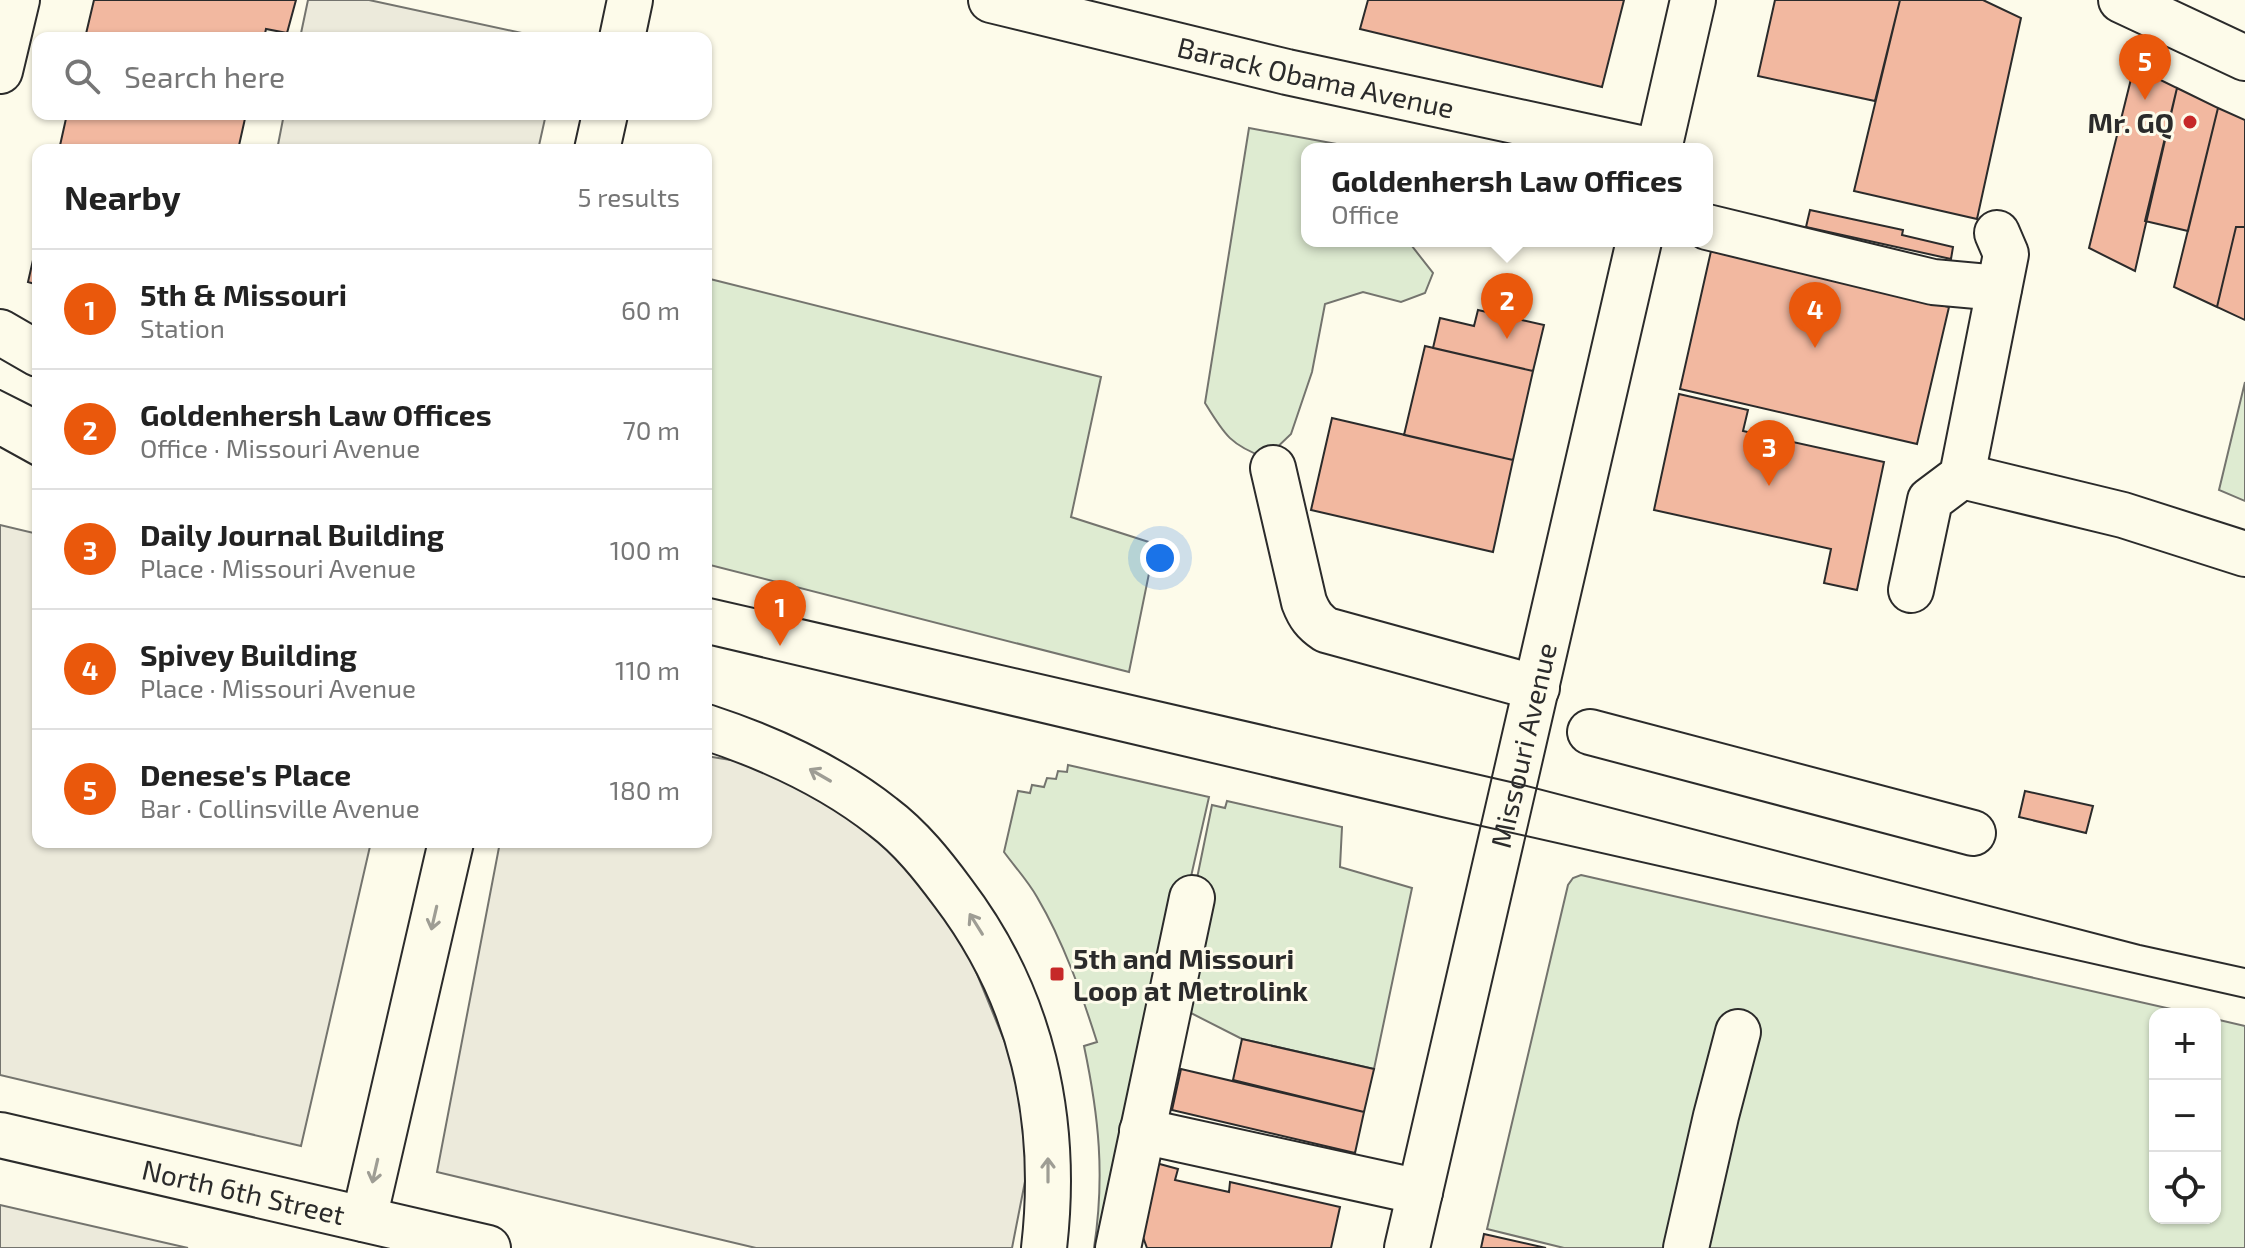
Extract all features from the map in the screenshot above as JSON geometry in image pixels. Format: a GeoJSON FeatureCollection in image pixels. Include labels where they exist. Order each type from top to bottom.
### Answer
{"type":"FeatureCollection","features":[{"type":"Feature","properties":{"kind":"main road"},"geometry":{"type":"LineString","coordinates":[[0,71],[17,0]]}},
{"type":"Feature","properties":{"kind":"main road"},"geometry":{"type":"LineString","coordinates":[[623,32],[630,0]]}},
{"type":"Feature","properties":{"kind":"main road","name":"Barack Obama Avenue"},"geometry":{"type":"LineString","coordinates":[[991,0],[1287,72],[1616,143]]}},
{"type":"Feature","properties":{"kind":"main road"},"geometry":{"type":"LineString","coordinates":[[1660,143],[1693,0]]}},
{"type":"Feature","properties":{"kind":"main road"},"geometry":{"type":"LineString","coordinates":[[2121,0],[2245,58]]}},
{"type":"Feature","properties":{"kind":"main road"},"geometry":{"type":"LineString","coordinates":[[598,144],[604,120]]}},
{"type":"Feature","properties":{"kind":"main road"},"geometry":{"type":"LineString","coordinates":[[1713,228],[1933,282],[1999,288]]}},
{"type":"Feature","properties":{"kind":"main road"},"geometry":{"type":"LineString","coordinates":[[1911,590],[1930,500],[1962,476],[2006,254],[1997,233]]}},
{"type":"Feature","properties":{"kind":"main road","name":"Missouri Avenue"},"geometry":{"type":"LineString","coordinates":[[1407,1248],[1638,247]]}},
{"type":"Feature","properties":{"kind":"main road"},"geometry":{"type":"LineString","coordinates":[[0,332],[32,351]]}},
{"type":"Feature","properties":{"kind":"main road"},"geometry":{"type":"LineString","coordinates":[[1273,468],[1304,602],[1316,623],[1326,630],[1537,688]]}},
{"type":"Feature","properties":{"kind":"main road"},"geometry":{"type":"LineString","coordinates":[[1962,476],[2123,515],[2245,554]]}},
{"type":"Feature","properties":{"kind":"main road"},"geometry":{"type":"LineString","coordinates":[[712,729],[747,740],[798,763],[885,818],[934,867],[973,919],[1005,979],[1028,1040],[1041,1089],[1048,1139],[1044,1248]]}},
{"type":"Feature","properties":{"kind":"main road"},"geometry":{"type":"LineString","coordinates":[[1590,732],[1973,833]]}},
{"type":"Feature","properties":{"kind":"main road"},"geometry":{"type":"LineString","coordinates":[[364,1219],[450,848]]}},
{"type":"Feature","properties":{"kind":"main road"},"geometry":{"type":"LineString","coordinates":[[1118,1248],[1192,898]]}},
{"type":"Feature","properties":{"kind":"main road"},"geometry":{"type":"LineString","coordinates":[[1686,1248],[1738,1032]]}},
{"type":"Feature","properties":{"kind":"main road"},"geometry":{"type":"LineString","coordinates":[[1142,1131],[1420,1192]]}},
{"type":"Feature","properties":{"kind":"main road","name":"North 6th Street"},"geometry":{"type":"LineString","coordinates":[[0,1136],[488,1248]]}},
{"type":"Feature","properties":{"kind":"green space"},"geometry":{"type":"Polygon","coordinates":[[[1249,128],[1331,143],[1301,143],[1301,247],[1413,247],[1433,273],[1425,293],[1401,302],[1363,292],[1325,304],[1312,372],[1291,434],[1266,458],[1229,437],[1205,403],[1249,128]]]}},
{"type":"Feature","properties":{"kind":"green space"},"geometry":{"type":"Polygon","coordinates":[[[712,280],[1101,377],[1071,517],[1155,544],[1129,672],[712,566],[712,280]]]}},
{"type":"Feature","properties":{"kind":"green space"},"geometry":{"type":"Polygon","coordinates":[[[2245,382],[2245,501],[2219,490],[2245,382]]]}},
{"type":"Feature","properties":{"kind":"green space"},"geometry":{"type":"Polygon","coordinates":[[[1068,765],[1209,797],[1107,1248],[1094,1248],[1099,1196],[1099,1147],[1084,1046],[1097,1042],[1056,932],[1033,891],[1004,852],[1018,791],[1030,793],[1032,785],[1044,787],[1047,778],[1056,779],[1058,771],[1067,772],[1068,765]]]}},
{"type":"Feature","properties":{"kind":"green space"},"geometry":{"type":"Polygon","coordinates":[[[1227,801],[1342,827],[1340,867],[1412,888],[1374,1069],[1242,1039],[1183,1009],[1194,893],[1212,805],[1225,808],[1227,801]]]}},
{"type":"Feature","properties":{"kind":"green space"},"geometry":{"type":"Polygon","coordinates":[[[1581,875],[2167,1008],[2149,1008],[2149,1224],[2221,1224],[2221,1020],[2245,1026],[2245,1248],[1564,1248],[1487,1229],[1568,885],[1573,878],[1581,875]]]}},
{"type":"Feature","properties":{"kind":"shaded area"},"geometry":{"type":"Polygon","coordinates":[[[308,0],[369,0],[517,32],[301,32],[308,0]]]}},
{"type":"Feature","properties":{"kind":"shaded area"},"geometry":{"type":"Polygon","coordinates":[[[283,120],[545,120],[539,144],[278,144],[283,120]]]}},
{"type":"Feature","properties":{"kind":"shaded area"},"geometry":{"type":"Polygon","coordinates":[[[0,525],[32,533],[32,848],[370,848],[301,1146],[0,1075],[0,525]]]}},
{"type":"Feature","properties":{"kind":"shaded area"},"geometry":{"type":"Polygon","coordinates":[[[712,757],[743,762],[834,800],[909,870],[966,947],[1015,1067],[1029,1161],[1012,1248],[756,1248],[437,1172],[499,848],[712,848],[712,757]]]}},
{"type":"Feature","properties":{"kind":"shaded area"},"geometry":{"type":"Polygon","coordinates":[[[0,1205],[188,1248],[0,1248],[0,1205]]]}},
{"type":"Feature","properties":{"kind":"building"},"geometry":{"type":"Polygon","coordinates":[[[94,0],[296,0],[287,32],[266,29],[265,32],[86,32],[94,0]]]}},
{"type":"Feature","properties":{"kind":"building"},"geometry":{"type":"Polygon","coordinates":[[[1368,0],[1624,0],[1602,87],[1360,29],[1368,0]]]}},
{"type":"Feature","properties":{"kind":"building"},"geometry":{"type":"Polygon","coordinates":[[[1775,0],[1900,0],[1875,101],[1758,76],[1775,0]]]}},
{"type":"Feature","properties":{"kind":"building"},"geometry":{"type":"Polygon","coordinates":[[[1900,0],[1983,0],[2021,18],[1977,219],[1854,191],[1900,0]]]}},
{"type":"Feature","properties":{"kind":"building"},"geometry":{"type":"Polygon","coordinates":[[[2134,67],[2177,88],[2135,271],[2089,248],[2134,67]]]}},
{"type":"Feature","properties":{"kind":"building"},"geometry":{"type":"Polygon","coordinates":[[[2177,88],[2218,108],[2188,231],[2145,221],[2177,88]]]}},
{"type":"Feature","properties":{"kind":"building"},"geometry":{"type":"Polygon","coordinates":[[[2218,108],[2245,120],[2245,227],[2236,227],[2217,307],[2174,287],[2218,108]]]}},
{"type":"Feature","properties":{"kind":"building"},"geometry":{"type":"Polygon","coordinates":[[[66,120],[245,120],[239,144],[60,144],[66,120]]]}},
{"type":"Feature","properties":{"kind":"building"},"geometry":{"type":"Polygon","coordinates":[[[1810,210],[1903,230],[1902,235],[1953,247],[1951,259],[1806,227],[1810,210]]]}},
{"type":"Feature","properties":{"kind":"building"},"geometry":{"type":"Polygon","coordinates":[[[2236,227],[2245,227],[2245,320],[2217,307],[2236,227]]]}},
{"type":"Feature","properties":{"kind":"building"},"geometry":{"type":"Polygon","coordinates":[[[1711,251],[1949,307],[1917,444],[1680,389],[1711,251]]]}},
{"type":"Feature","properties":{"kind":"building"},"geometry":{"type":"Polygon","coordinates":[[[1478,310],[1544,325],[1533,371],[1433,348],[1440,318],[1474,326],[1478,310]]]}},
{"type":"Feature","properties":{"kind":"building"},"geometry":{"type":"Polygon","coordinates":[[[1425,346],[1533,371],[1513,460],[1404,435],[1425,346]]]}},
{"type":"Feature","properties":{"kind":"building"},"geometry":{"type":"Polygon","coordinates":[[[1679,394],[1748,410],[1743,431],[1884,462],[1857,590],[1824,583],[1831,549],[1654,510],[1679,394]]]}},
{"type":"Feature","properties":{"kind":"building"},"geometry":{"type":"Polygon","coordinates":[[[1332,418],[1513,460],[1493,552],[1311,510],[1332,418]]]}},
{"type":"Feature","properties":{"kind":"building"},"geometry":{"type":"Polygon","coordinates":[[[2025,791],[2093,806],[2086,833],[2019,817],[2025,791]]]}},
{"type":"Feature","properties":{"kind":"building"},"geometry":{"type":"Polygon","coordinates":[[[1242,1039],[1374,1069],[1364,1112],[1233,1080],[1242,1039]]]}},
{"type":"Feature","properties":{"kind":"building"},"geometry":{"type":"Polygon","coordinates":[[[1181,1069],[1364,1112],[1355,1153],[1172,1110],[1181,1069]]]}},
{"type":"Feature","properties":{"kind":"building"},"geometry":{"type":"Polygon","coordinates":[[[1156,1163],[1178,1169],[1175,1180],[1229,1192],[1230,1182],[1340,1207],[1331,1248],[1147,1248],[1140,1229],[1156,1163]]]}},
{"type":"Feature","properties":{"kind":"building"},"geometry":{"type":"Polygon","coordinates":[[[1484,1234],[1546,1248],[1481,1248],[1484,1234]]]}},
{"type":"Feature","properties":{"kind":"tram line"},"geometry":{"type":"LineString","coordinates":[[0,390],[32,406]]}},
{"type":"Feature","properties":{"kind":"tram line"},"geometry":{"type":"LineString","coordinates":[[0,447],[32,465]]}},
{"type":"Feature","properties":{"kind":"tram line"},"geometry":{"type":"LineString","coordinates":[[712,598],[1515,783],[2140,945],[2245,968]]}},
{"type":"Feature","properties":{"kind":"tram line"},"geometry":{"type":"LineString","coordinates":[[712,645],[1446,818],[2245,998]]}},
{"type":"Feature","properties":{"kind":"place","name":"Denese's Place"},"geometry":{"type":"Point","coordinates":[2145,100]}},
{"type":"Feature","properties":{"kind":"place","name":"Mr. GQ"},"geometry":{"type":"Point","coordinates":[2190,122]}},
{"type":"Feature","properties":{"kind":"place","name":"Goldenhersh Law Offices"},"geometry":{"type":"Point","coordinates":[1507,339]}},
{"type":"Feature","properties":{"kind":"place","name":"Spivey Building"},"geometry":{"type":"Point","coordinates":[1815,348]}},
{"type":"Feature","properties":{"kind":"place","name":"Daily Journal Building"},"geometry":{"type":"Point","coordinates":[1769,486]}},
{"type":"Feature","properties":{"kind":"place","name":"5th & Missouri"},"geometry":{"type":"Point","coordinates":[780,646]}},
{"type":"Feature","properties":{"kind":"place","name":"5th and Missouri Loop at Metrolink"},"geometry":{"type":"Point","coordinates":[1057,974]}}]}
